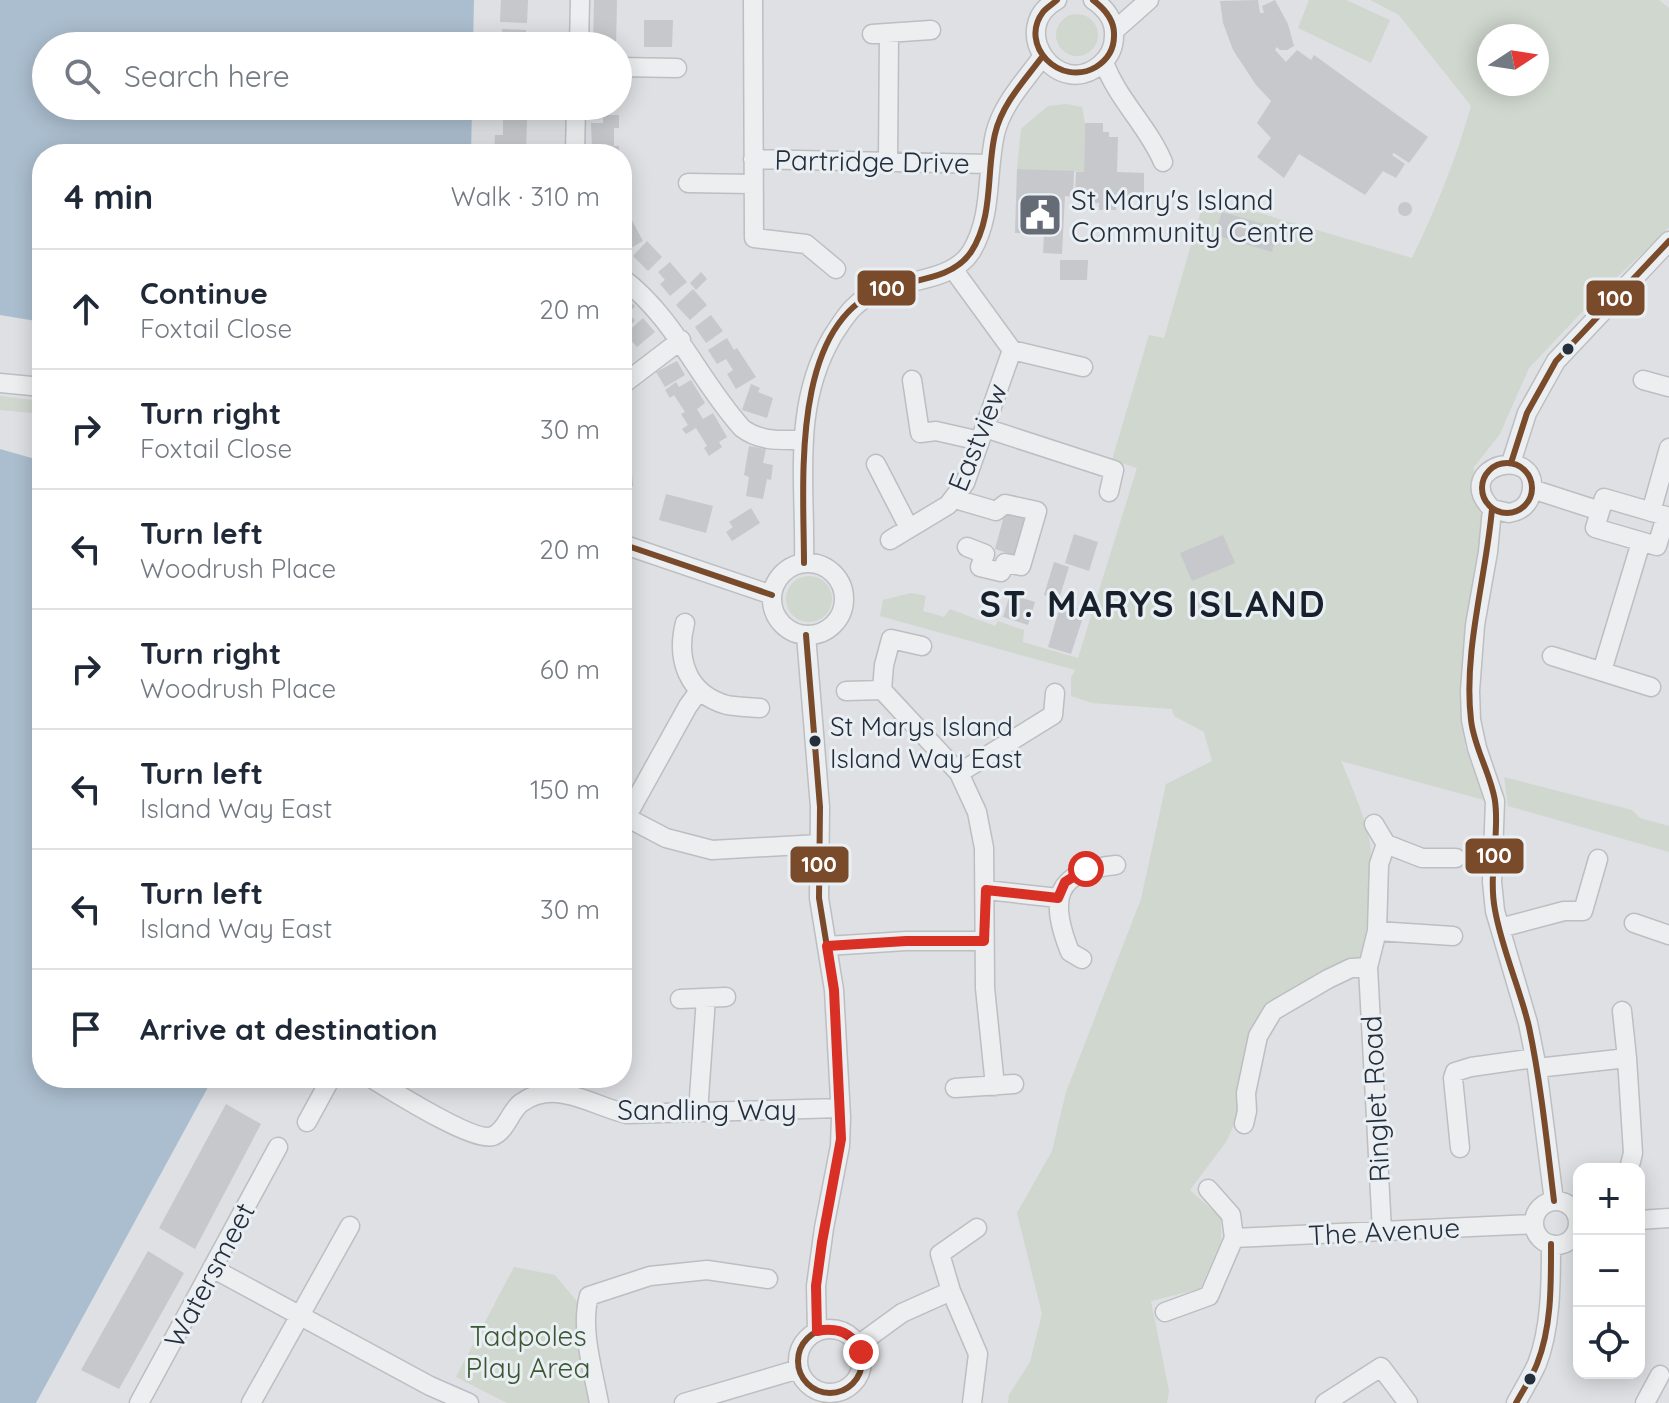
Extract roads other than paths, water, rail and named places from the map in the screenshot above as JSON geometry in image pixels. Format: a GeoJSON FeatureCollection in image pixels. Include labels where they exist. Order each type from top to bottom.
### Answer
{"type":"FeatureCollection","features":[{"type":"Feature","properties":{"kind":"street"},"geometry":{"type":"LineString","coordinates":[[579,32],[580,0]]}},
{"type":"Feature","properties":{"kind":"street"},"geometry":{"type":"LineString","coordinates":[[753,0],[754,238],[806,244],[836,269]]}},
{"type":"Feature","properties":{"kind":"street"},"geometry":{"type":"LineString","coordinates":[[1114,31],[1149,0]]}},
{"type":"Feature","properties":{"kind":"street"},"geometry":{"type":"LineString","coordinates":[[1052,1],[1037,22],[1035,34],[1042,57],[1050,66],[1072,74],[1095,69],[1110,52],[1114,31],[1112,19],[1098,1]]}},
{"type":"Feature","properties":{"kind":"street"},"geometry":{"type":"LineString","coordinates":[[888,160],[881,34],[931,30]]}},
{"type":"Feature","properties":{"kind":"street"},"geometry":{"type":"LineString","coordinates":[[804,563],[803,440],[808,391],[825,350],[848,311],[871,294],[953,269],[968,256],[986,222],[996,131],[1010,99],[1042,57]]}},
{"type":"Feature","properties":{"kind":"street"},"geometry":{"type":"LineString","coordinates":[[1104,62],[1111,80],[1157,147],[1163,162]]}},
{"type":"Feature","properties":{"kind":"street"},"geometry":{"type":"LineString","coordinates":[[632,67],[677,68]]}},
{"type":"Feature","properties":{"kind":"street"},"geometry":{"type":"LineString","coordinates":[[575,144],[576,120]]}},
{"type":"Feature","properties":{"kind":"street","name":"Partridge Drive"},"geometry":{"type":"LineString","coordinates":[[753,159],[990,164]]}},
{"type":"Feature","properties":{"kind":"street"},"geometry":{"type":"LineString","coordinates":[[688,183],[753,184]]}},
{"type":"Feature","properties":{"kind":"street"},"geometry":{"type":"LineString","coordinates":[[1511,463],[1527,413],[1556,361],[1669,241]]}},
{"type":"Feature","properties":{"kind":"street"},"geometry":{"type":"LineString","coordinates":[[953,269],[1012,350],[1083,367]]}},
{"type":"Feature","properties":{"kind":"street"},"geometry":{"type":"LineString","coordinates":[[632,287],[655,307],[681,340],[742,428],[760,437],[803,440]]}},
{"type":"Feature","properties":{"kind":"street"},"geometry":{"type":"LineString","coordinates":[[632,377],[681,340]]}},
{"type":"Feature","properties":{"kind":"street","name":"Eastview"},"geometry":{"type":"LineString","coordinates":[[890,540],[955,499],[965,483],[1012,350]]}},
{"type":"Feature","properties":{"kind":"street"},"geometry":{"type":"LineString","coordinates":[[912,380],[920,433],[982,434],[1114,470],[1109,492]]}},
{"type":"Feature","properties":{"kind":"street"},"geometry":{"type":"LineString","coordinates":[[1643,380],[1669,387]]}},
{"type":"Feature","properties":{"kind":"street"},"geometry":{"type":"LineString","coordinates":[[0,383],[32,386]]}},
{"type":"Feature","properties":{"kind":"street"},"geometry":{"type":"LineString","coordinates":[[1651,512],[1669,448]]}},
{"type":"Feature","properties":{"kind":"street"},"geometry":{"type":"LineString","coordinates":[[1492,509],[1509,513],[1525,506],[1532,489],[1525,471],[1511,463],[1497,465],[1485,475],[1482,495],[1492,509],[1475,625],[1471,720],[1495,801],[1492,882],[1495,911],[1528,1023],[1554,1201]]}},
{"type":"Feature","properties":{"kind":"street"},"geometry":{"type":"LineString","coordinates":[[876,464],[909,528]]}},
{"type":"Feature","properties":{"kind":"street"},"geometry":{"type":"LineString","coordinates":[[1532,489],[1600,511]]}},
{"type":"Feature","properties":{"kind":"street"},"geometry":{"type":"LineString","coordinates":[[1604,498],[1666,516],[1665,533],[1657,546],[1595,528],[1600,511],[1604,498]]}},
{"type":"Feature","properties":{"kind":"street"},"geometry":{"type":"LineString","coordinates":[[955,499],[996,511],[1005,504],[1037,511],[1029,568],[1005,563],[1001,572],[980,567],[985,554],[967,547]]}},
{"type":"Feature","properties":{"kind":"street"},"geometry":{"type":"LineString","coordinates":[[1602,671],[1641,542]]}},
{"type":"Feature","properties":{"kind":"street"},"geometry":{"type":"LineString","coordinates":[[632,547],[772,595]]}},
{"type":"Feature","properties":{"kind":"street"},"geometry":{"type":"LineString","coordinates":[[804,563],[827,568],[836,576],[844,598],[843,610],[828,629],[806,635],[794,632],[777,617],[772,595],[783,574],[792,566],[804,563]]}},
{"type":"Feature","properties":{"kind":"street"},"geometry":{"type":"LineString","coordinates":[[685,623],[680,642],[689,679],[699,691],[726,705],[760,708]]}},
{"type":"Feature","properties":{"kind":"street"},"geometry":{"type":"LineString","coordinates":[[806,635],[820,807],[819,898],[834,990],[840,1108],[840,1146],[816,1286],[817,1331]]}},
{"type":"Feature","properties":{"kind":"street"},"geometry":{"type":"LineString","coordinates":[[922,646],[891,639],[882,690],[959,773],[977,812],[984,848],[985,988],[995,1086]]}},
{"type":"Feature","properties":{"kind":"street"},"geometry":{"type":"LineString","coordinates":[[1552,656],[1651,687]]}},
{"type":"Feature","properties":{"kind":"street"},"geometry":{"type":"LineString","coordinates":[[846,691],[882,690]]}},
{"type":"Feature","properties":{"kind":"street"},"geometry":{"type":"LineString","coordinates":[[632,803],[699,691]]}},
{"type":"Feature","properties":{"kind":"street"},"geometry":{"type":"LineString","coordinates":[[959,773],[1053,715],[1055,693]]}},
{"type":"Feature","properties":{"kind":"street"},"geometry":{"type":"LineString","coordinates":[[632,823],[666,838],[712,850],[819,844]]}},
{"type":"Feature","properties":{"kind":"street"},"geometry":{"type":"LineString","coordinates":[[1374,824],[1386,844],[1422,858],[1456,858]]}},
{"type":"Feature","properties":{"kind":"street","name":"Ringlet Road"},"geometry":{"type":"LineString","coordinates":[[1382,1231],[1368,967],[1377,931],[1379,864],[1386,844]]}},
{"type":"Feature","properties":{"kind":"street"},"geometry":{"type":"LineString","coordinates":[[1500,928],[1564,911],[1583,911],[1598,859]]}},
{"type":"Feature","properties":{"kind":"street"},"geometry":{"type":"LineString","coordinates":[[1082,959],[1070,952],[1057,910],[1058,898],[1065,882],[1078,873],[1116,865]]}},
{"type":"Feature","properties":{"kind":"street"},"geometry":{"type":"LineString","coordinates":[[986,890],[1058,898]]}},
{"type":"Feature","properties":{"kind":"street"},"geometry":{"type":"LineString","coordinates":[[1634,923],[1669,935]]}},
{"type":"Feature","properties":{"kind":"street"},"geometry":{"type":"LineString","coordinates":[[1377,931],[1453,936]]}},
{"type":"Feature","properties":{"kind":"street"},"geometry":{"type":"LineString","coordinates":[[827,946],[906,941],[984,941]]}},
{"type":"Feature","properties":{"kind":"street"},"geometry":{"type":"LineString","coordinates":[[1244,1124],[1246,1093],[1258,1036],[1273,1011],[1351,968],[1368,967]]}},
{"type":"Feature","properties":{"kind":"street"},"geometry":{"type":"LineString","coordinates":[[680,999],[726,997]]}},
{"type":"Feature","properties":{"kind":"street"},"geometry":{"type":"LineString","coordinates":[[698,1112],[706,998]]}},
{"type":"Feature","properties":{"kind":"street"},"geometry":{"type":"LineString","coordinates":[[1622,1011],[1633,1153],[1630,1163]]}},
{"type":"Feature","properties":{"kind":"street"},"geometry":{"type":"LineString","coordinates":[[1460,1148],[1455,1072],[1471,1067],[1627,1058]]}},
{"type":"Feature","properties":{"kind":"street"},"geometry":{"type":"LineString","coordinates":[[955,1088],[1014,1084]]}},
{"type":"Feature","properties":{"kind":"street"},"geometry":{"type":"LineString","coordinates":[[307,1122],[326,1088]]}},
{"type":"Feature","properties":{"kind":"street","name":"Sandling Way"},"geometry":{"type":"LineString","coordinates":[[388,1088],[479,1136],[492,1136],[503,1128],[518,1105],[546,1092],[577,1095],[603,1109],[627,1114],[840,1108]]}},
{"type":"Feature","properties":{"kind":"street","name":"Watersmeet"},"geometry":{"type":"LineString","coordinates":[[139,1403],[278,1147]]}},
{"type":"Feature","properties":{"kind":"street"},"geometry":{"type":"LineString","coordinates":[[1165,1312],[1209,1296],[1234,1238],[1231,1215],[1208,1189]]}},
{"type":"Feature","properties":{"kind":"street"},"geometry":{"type":"LineString","coordinates":[[1573,1213],[1568,1204],[1554,1201],[1542,1206],[1534,1224],[1539,1237],[1551,1244],[1564,1243],[1573,1228]]}},
{"type":"Feature","properties":{"kind":"street"},"geometry":{"type":"LineString","coordinates":[[1645,1220],[1669,1218]]}},
{"type":"Feature","properties":{"kind":"street","name":"The Avenue"},"geometry":{"type":"LineString","coordinates":[[1234,1238],[1534,1224]]}},
{"type":"Feature","properties":{"kind":"street"},"geometry":{"type":"LineString","coordinates":[[251,1403],[350,1226]]}},
{"type":"Feature","properties":{"kind":"street"},"geometry":{"type":"LineString","coordinates":[[972,1403],[978,1354],[951,1291],[940,1254],[977,1228]]}},
{"type":"Feature","properties":{"kind":"street"},"geometry":{"type":"LineString","coordinates":[[1516,1403],[1537,1364],[1543,1340],[1551,1279],[1551,1244]]}},
{"type":"Feature","properties":{"kind":"street"},"geometry":{"type":"LineString","coordinates":[[212,1268],[300,1316],[426,1394],[469,1403]]}},
{"type":"Feature","properties":{"kind":"street"},"geometry":{"type":"LineString","coordinates":[[599,1403],[589,1346],[586,1306],[589,1296],[650,1276],[707,1270],[768,1279]]}},
{"type":"Feature","properties":{"kind":"street"},"geometry":{"type":"LineString","coordinates":[[858,1345],[902,1313],[951,1291]]}},
{"type":"Feature","properties":{"kind":"street"},"geometry":{"type":"LineString","coordinates":[[817,1331],[843,1331],[858,1345],[861,1370],[848,1397],[821,1392],[804,1380],[798,1358],[803,1344],[817,1331]]}},
{"type":"Feature","properties":{"kind":"street"},"geometry":{"type":"LineString","coordinates":[[1325,1403],[1381,1367],[1408,1403]]}},
{"type":"Feature","properties":{"kind":"street"},"geometry":{"type":"LineString","coordinates":[[684,1403],[799,1369]]}},
{"type":"Feature","properties":{"kind":"street"},"geometry":{"type":"LineString","coordinates":[[1645,1403],[1660,1375]]}},
{"type":"Feature","properties":{"kind":"water"},"geometry":{"type":"Polygon","coordinates":[[[0,0],[474,0],[473,32],[32,32],[32,120],[472,120],[471,144],[32,144],[32,320],[0,315],[0,0]]]}},
{"type":"Feature","properties":{"kind":"water"},"geometry":{"type":"Polygon","coordinates":[[[0,449],[32,458],[32,1088],[208,1088],[36,1403],[0,1403],[0,449]]]}},
{"type":"Feature","properties":{"kind":"place","name":"St Mary's Island Community Centre"},"geometry":{"type":"Point","coordinates":[1040,215]}},
{"type":"Feature","properties":{"kind":"place","name":"St Marys Island Island Way East"},"geometry":{"type":"Point","coordinates":[815,741]}},
{"type":"Feature","properties":{"kind":"district","name":"ST. MARYS ISLAND"},"geometry":{"type":"Point","coordinates":[1153,603]}},
{"type":"Feature","properties":{"kind":"park label","name":"Tadpoles Play Area"},"geometry":{"type":"Point","coordinates":[528,1351]}}]}
